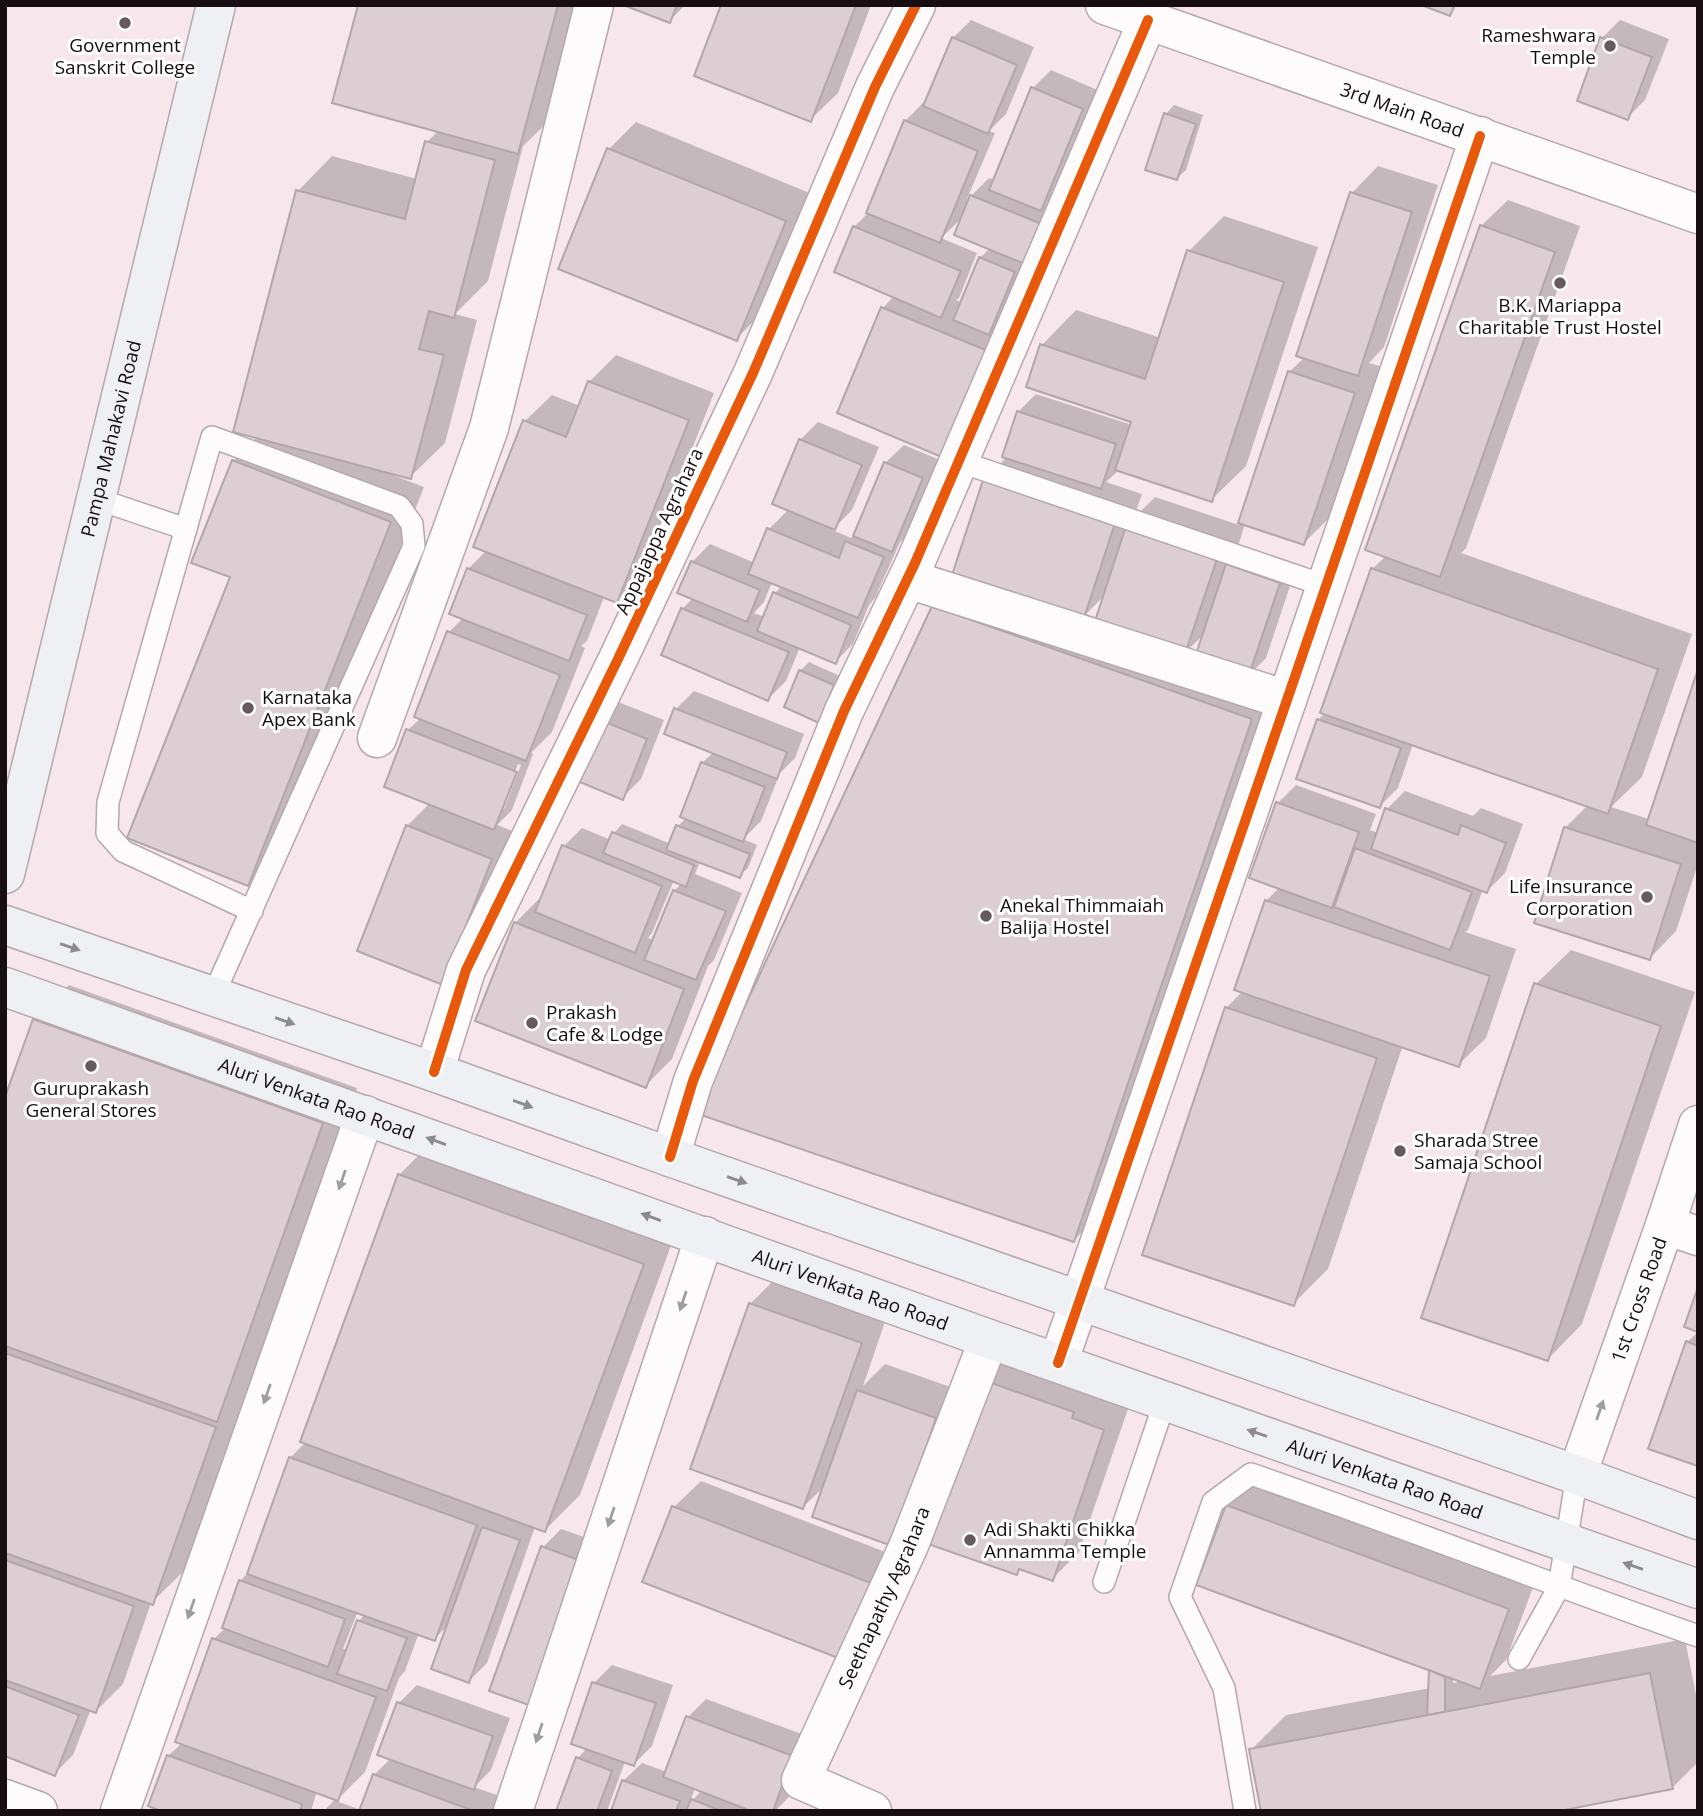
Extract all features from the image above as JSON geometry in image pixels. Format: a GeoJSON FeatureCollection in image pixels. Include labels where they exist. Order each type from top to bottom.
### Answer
{"type":"FeatureCollection","features":[{"type":"Feature","properties":{"kind":"main road","name":"Pampa Mahakavi Road"},"geometry":{"type":"LineString","coordinates":[[5,874],[216,5]]}},
{"type":"Feature","properties":{"kind":"main road"},"geometry":{"type":"LineString","coordinates":[[5,925],[434,1072],[1080,1299],[1698,1520]]}},
{"type":"Feature","properties":{"kind":"main road","name":"Aluri Venkata Rao Road"},"geometry":{"type":"LineString","coordinates":[[5,987],[1698,1589]]}},
{"type":"Feature","properties":{"kind":"street"},"geometry":{"type":"LineString","coordinates":[[377,738],[489,428],[594,5]]}},
{"type":"Feature","properties":{"kind":"street","name":"Appajappa Agrahara"},"geometry":{"type":"LineString","coordinates":[[434,1072],[466,970],[618,659],[753,373],[875,87],[916,5]]}},
{"type":"Feature","properties":{"kind":"street","name":"3rd Main Road"},"geometry":{"type":"LineString","coordinates":[[1105,5],[1698,214]]}},
{"type":"Feature","properties":{"kind":"street"},"geometry":{"type":"LineString","coordinates":[[670,1157],[693,1081],[844,711],[908,579],[1148,20]]}},
{"type":"Feature","properties":{"kind":"street"},"geometry":{"type":"LineString","coordinates":[[1058,1363],[1480,136]]}},
{"type":"Feature","properties":{"kind":"street"},"geometry":{"type":"LineString","coordinates":[[908,579],[1287,700]]}},
{"type":"Feature","properties":{"kind":"street"},"geometry":{"type":"LineString","coordinates":[[120,1811],[365,1115]]}},
{"type":"Feature","properties":{"kind":"street","name":"1st Cross Road"},"geometry":{"type":"LineString","coordinates":[[1577,1475],[1681,1231],[1698,1125]]}},
{"type":"Feature","properties":{"kind":"street"},"geometry":{"type":"LineString","coordinates":[[513,1811],[705,1236]]}},
{"type":"Feature","properties":{"kind":"street","name":"Seethapathy Agrahara"},"geometry":{"type":"LineString","coordinates":[[873,1811],[802,1780],[908,1545],[989,1339]]}},
{"type":"Feature","properties":{"kind":"street"},"geometry":{"type":"LineString","coordinates":[[5,1799],[38,1811]]}},
{"type":"Feature","properties":{"kind":"lane"},"geometry":{"type":"LineString","coordinates":[[214,996],[252,911],[414,546],[412,524],[398,506],[212,438],[108,802],[107,833],[122,851],[252,911]]}},
{"type":"Feature","properties":{"kind":"lane"},"geometry":{"type":"LineString","coordinates":[[958,461],[1326,586]]}},
{"type":"Feature","properties":{"kind":"lane"},"geometry":{"type":"LineString","coordinates":[[97,499],[186,529]]}},
{"type":"Feature","properties":{"kind":"lane"},"geometry":{"type":"LineString","coordinates":[[1104,1582],[1165,1401]]}},
{"type":"Feature","properties":{"kind":"lane"},"geometry":{"type":"LineString","coordinates":[[1245,1811],[1224,1688],[1180,1597],[1213,1502],[1251,1474],[1379,1518],[1559,1587],[1698,1636]]}},
{"type":"Feature","properties":{"kind":"lane"},"geometry":{"type":"LineString","coordinates":[[1519,1659],[1559,1587],[1577,1475]]}},
{"type":"Feature","properties":{"kind":"building"},"geometry":{"type":"Polygon","coordinates":[[[358,5],[558,5],[518,154],[332,103],[358,5]]]}},
{"type":"Feature","properties":{"kind":"building"},"geometry":{"type":"Polygon","coordinates":[[[623,5],[677,5],[670,23],[623,5]]]}},
{"type":"Feature","properties":{"kind":"building"},"geometry":{"type":"Polygon","coordinates":[[[721,5],[856,5],[811,122],[694,76],[721,5]]]}},
{"type":"Feature","properties":{"kind":"building"},"geometry":{"type":"Polygon","coordinates":[[[1421,5],[1455,5],[1450,16],[1421,5]]]}},
{"type":"Feature","properties":{"kind":"building"},"geometry":{"type":"Polygon","coordinates":[[[952,37],[1017,65],[988,134],[923,106],[952,37]]]}},
{"type":"Feature","properties":{"kind":"building"},"geometry":{"type":"Polygon","coordinates":[[[1600,37],[1652,57],[1628,120],[1577,101],[1600,37]]]}},
{"type":"Feature","properties":{"kind":"building"},"geometry":{"type":"Polygon","coordinates":[[[1031,87],[1083,109],[1041,211],[989,190],[1031,87]]]}},
{"type":"Feature","properties":{"kind":"building"},"geometry":{"type":"Polygon","coordinates":[[[1164,113],[1196,124],[1177,180],[1145,170],[1164,113]]]}},
{"type":"Feature","properties":{"kind":"building"},"geometry":{"type":"Polygon","coordinates":[[[904,120],[978,151],[940,243],[866,213],[904,120]]]}},
{"type":"Feature","properties":{"kind":"building"},"geometry":{"type":"Polygon","coordinates":[[[425,141],[495,160],[454,318],[429,311],[419,349],[444,355],[411,479],[233,432],[296,190],[405,219],[425,141]]]}},
{"type":"Feature","properties":{"kind":"building"},"geometry":{"type":"Polygon","coordinates":[[[607,148],[786,221],[737,341],[558,269],[607,148]]]}},
{"type":"Feature","properties":{"kind":"building"},"geometry":{"type":"Polygon","coordinates":[[[1350,192],[1412,212],[1358,376],[1296,356],[1350,192]]]}},
{"type":"Feature","properties":{"kind":"building"},"geometry":{"type":"Polygon","coordinates":[[[970,195],[1049,227],[1032,267],[954,235],[970,195]]]}},
{"type":"Feature","properties":{"kind":"building"},"geometry":{"type":"Polygon","coordinates":[[[1480,225],[1555,252],[1440,577],[1365,550],[1480,225]]]}},
{"type":"Feature","properties":{"kind":"building"},"geometry":{"type":"Polygon","coordinates":[[[853,226],[961,271],[941,318],[834,272],[853,226]]]}},
{"type":"Feature","properties":{"kind":"building"},"geometry":{"type":"Polygon","coordinates":[[[1187,250],[1284,282],[1212,502],[1115,470],[1131,422],[1026,387],[1040,344],[1145,379],[1187,250]]]}},
{"type":"Feature","properties":{"kind":"building"},"geometry":{"type":"Polygon","coordinates":[[[979,257],[1015,272],[989,335],[953,320],[979,257]]]}},
{"type":"Feature","properties":{"kind":"building"},"geometry":{"type":"Polygon","coordinates":[[[881,307],[988,351],[944,458],[837,413],[881,307]]]}},
{"type":"Feature","properties":{"kind":"building"},"geometry":{"type":"Polygon","coordinates":[[[1288,371],[1355,393],[1304,545],[1238,523],[1288,371]]]}},
{"type":"Feature","properties":{"kind":"building"},"geometry":{"type":"Polygon","coordinates":[[[588,381],[689,420],[617,603],[473,547],[523,420],[566,437],[588,381]]]}},
{"type":"Feature","properties":{"kind":"building"},"geometry":{"type":"Polygon","coordinates":[[[1017,411],[1116,444],[1101,489],[1002,457],[1017,411]]]}},
{"type":"Feature","properties":{"kind":"building"},"geometry":{"type":"Polygon","coordinates":[[[799,439],[862,465],[835,530],[772,504],[799,439]]]}},
{"type":"Feature","properties":{"kind":"building","name":"Karnataka Apex Bank"},"geometry":{"type":"Polygon","coordinates":[[[232,460],[391,522],[248,886],[127,838],[230,577],[191,563],[232,460]]]}},
{"type":"Feature","properties":{"kind":"building"},"geometry":{"type":"Polygon","coordinates":[[[884,462],[923,478],[892,552],[853,536],[884,462]]]}},
{"type":"Feature","properties":{"kind":"building"},"geometry":{"type":"Polygon","coordinates":[[[984,477],[1116,520],[1084,618],[952,575],[984,477]]]}},
{"type":"Feature","properties":{"kind":"building"},"geometry":{"type":"Polygon","coordinates":[[[1127,523],[1219,553],[1185,654],[1094,624],[1127,523]]]}},
{"type":"Feature","properties":{"kind":"building"},"geometry":{"type":"Polygon","coordinates":[[[767,528],[839,558],[845,541],[884,557],[858,618],[748,574],[767,528]]]}},
{"type":"Feature","properties":{"kind":"building"},"geometry":{"type":"Polygon","coordinates":[[[691,561],[760,590],[747,622],[677,593],[691,561]]]}},
{"type":"Feature","properties":{"kind":"building"},"geometry":{"type":"Polygon","coordinates":[[[1226,564],[1280,583],[1248,678],[1194,660],[1226,564]]]}},
{"type":"Feature","properties":{"kind":"building"},"geometry":{"type":"Polygon","coordinates":[[[467,568],[587,615],[569,661],[449,614],[467,568]]]}},
{"type":"Feature","properties":{"kind":"building"},"geometry":{"type":"Polygon","coordinates":[[[1371,568],[1658,669],[1608,814],[1320,713],[1371,568]]]}},
{"type":"Feature","properties":{"kind":"building"},"geometry":{"type":"Polygon","coordinates":[[[773,592],[851,625],[836,664],[757,631],[773,592]]]}},
{"type":"Feature","properties":{"kind":"building","name":"Anekal Thimmaiah Balija Hostel"},"geometry":{"type":"Polygon","coordinates":[[[932,606],[1252,719],[1074,1242],[695,1113],[932,606]]]}},
{"type":"Feature","properties":{"kind":"building"},"geometry":{"type":"Polygon","coordinates":[[[681,608],[789,652],[768,701],[661,655],[681,608]]]}},
{"type":"Feature","properties":{"kind":"building"},"geometry":{"type":"Polygon","coordinates":[[[447,631],[560,675],[526,761],[414,717],[447,631]]]}},
{"type":"Feature","properties":{"kind":"building"},"geometry":{"type":"Polygon","coordinates":[[[1698,669],[1698,843],[1646,825],[1698,669]]]}},
{"type":"Feature","properties":{"kind":"building"},"geometry":{"type":"Polygon","coordinates":[[[799,670],[834,685],[819,723],[784,707],[799,670]]]}},
{"type":"Feature","properties":{"kind":"building"},"geometry":{"type":"Polygon","coordinates":[[[674,708],[787,752],[777,779],[664,734],[674,708]]]}},
{"type":"Feature","properties":{"kind":"building"},"geometry":{"type":"Polygon","coordinates":[[[598,719],[647,739],[623,800],[575,780],[598,719]]]}},
{"type":"Feature","properties":{"kind":"building"},"geometry":{"type":"Polygon","coordinates":[[[1317,719],[1401,748],[1380,808],[1296,779],[1317,719]]]}},
{"type":"Feature","properties":{"kind":"building"},"geometry":{"type":"Polygon","coordinates":[[[406,729],[517,772],[494,830],[384,787],[406,729]]]}},
{"type":"Feature","properties":{"kind":"building"},"geometry":{"type":"Polygon","coordinates":[[[701,762],[765,787],[743,842],[680,817],[701,762]]]}},
{"type":"Feature","properties":{"kind":"building"},"geometry":{"type":"Polygon","coordinates":[[[1276,802],[1359,832],[1332,908],[1249,878],[1276,802]]]}},
{"type":"Feature","properties":{"kind":"building"},"geometry":{"type":"Polygon","coordinates":[[[1385,808],[1458,835],[1461,825],[1506,843],[1487,893],[1371,849],[1385,808]]]}},
{"type":"Feature","properties":{"kind":"building"},"geometry":{"type":"Polygon","coordinates":[[[406,825],[492,859],[443,985],[357,951],[406,825]]]}},
{"type":"Feature","properties":{"kind":"building"},"geometry":{"type":"Polygon","coordinates":[[[676,825],[750,854],[740,878],[666,850],[676,825]]]}},
{"type":"Feature","properties":{"kind":"building"},"geometry":{"type":"Polygon","coordinates":[[[1564,827],[1681,864],[1650,960],[1534,923],[1564,827]]]}},
{"type":"Feature","properties":{"kind":"building"},"geometry":{"type":"Polygon","coordinates":[[[612,832],[694,865],[686,887],[603,853],[612,832]]]}},
{"type":"Feature","properties":{"kind":"building"},"geometry":{"type":"Polygon","coordinates":[[[562,845],[662,886],[635,953],[535,912],[562,845]]]}},
{"type":"Feature","properties":{"kind":"building"},"geometry":{"type":"Polygon","coordinates":[[[1355,848],[1472,892],[1450,950],[1334,907],[1355,848]]]}},
{"type":"Feature","properties":{"kind":"building"},"geometry":{"type":"Polygon","coordinates":[[[673,890],[726,911],[696,980],[644,960],[673,890]]]}},
{"type":"Feature","properties":{"kind":"building"},"geometry":{"type":"Polygon","coordinates":[[[1265,900],[1490,976],[1459,1067],[1234,990],[1265,900]]]}},
{"type":"Feature","properties":{"kind":"building"},"geometry":{"type":"Polygon","coordinates":[[[514,922],[684,989],[646,1088],[475,1021],[514,922]]]}},
{"type":"Feature","properties":{"kind":"building"},"geometry":{"type":"Polygon","coordinates":[[[1534,983],[1661,1026],[1548,1361],[1421,1318],[1534,983]]]}},
{"type":"Feature","properties":{"kind":"building"},"geometry":{"type":"Polygon","coordinates":[[[1225,1007],[1377,1058],[1294,1306],[1142,1255],[1225,1007]]]}},
{"type":"Feature","properties":{"kind":"building"},"geometry":{"type":"Polygon","coordinates":[[[33,1019],[323,1123],[217,1422],[5,1346],[5,1097],[33,1019]]]}},
{"type":"Feature","properties":{"kind":"building"},"geometry":{"type":"Polygon","coordinates":[[[398,1174],[644,1264],[545,1532],[300,1442],[398,1174]]]}},
{"type":"Feature","properties":{"kind":"building"},"geometry":{"type":"Polygon","coordinates":[[[1698,1287],[1698,1332],[1684,1327],[1698,1287]]]}},
{"type":"Feature","properties":{"kind":"building"},"geometry":{"type":"Polygon","coordinates":[[[749,1303],[862,1343],[803,1509],[690,1469],[749,1303]]]}},
{"type":"Feature","properties":{"kind":"building"},"geometry":{"type":"Polygon","coordinates":[[[1686,1341],[1698,1346],[1698,1466],[1648,1449],[1686,1341]]]}},
{"type":"Feature","properties":{"kind":"building"},"geometry":{"type":"Polygon","coordinates":[[[5,1353],[216,1427],[153,1605],[5,1553],[5,1353]]]}},
{"type":"Feature","properties":{"kind":"building"},"geometry":{"type":"Polygon","coordinates":[[[980,1379],[1074,1412],[1072,1418],[1104,1430],[1053,1581],[1019,1569],[1017,1575],[925,1543],[980,1379]]]}},
{"type":"Feature","properties":{"kind":"building"},"geometry":{"type":"Polygon","coordinates":[[[857,1390],[936,1418],[892,1546],[812,1517],[857,1390]]]}},
{"type":"Feature","properties":{"kind":"building"},"geometry":{"type":"Polygon","coordinates":[[[289,1457],[477,1525],[435,1641],[247,1574],[289,1457]]]}},
{"type":"Feature","properties":{"kind":"building"},"geometry":{"type":"Polygon","coordinates":[[[1226,1505],[1509,1609],[1480,1689],[1196,1585],[1226,1505]]]}},
{"type":"Feature","properties":{"kind":"building"},"geometry":{"type":"Polygon","coordinates":[[[672,1506],[876,1585],[846,1661],[642,1582],[672,1506]]]}},
{"type":"Feature","properties":{"kind":"building"},"geometry":{"type":"Polygon","coordinates":[[[482,1527],[520,1540],[469,1683],[431,1669],[482,1527]]]}},
{"type":"Feature","properties":{"kind":"building"},"geometry":{"type":"Polygon","coordinates":[[[541,1546],[581,1561],[529,1705],[489,1691],[541,1546]]]}},
{"type":"Feature","properties":{"kind":"building"},"geometry":{"type":"Polygon","coordinates":[[[5,1560],[134,1606],[96,1713],[5,1680],[5,1560]]]}},
{"type":"Feature","properties":{"kind":"building"},"geometry":{"type":"Polygon","coordinates":[[[239,1580],[345,1619],[328,1667],[222,1628],[239,1580]]]}},
{"type":"Feature","properties":{"kind":"building"},"geometry":{"type":"Polygon","coordinates":[[[357,1620],[407,1638],[387,1691],[337,1674],[357,1620]]]}},
{"type":"Feature","properties":{"kind":"building"},"geometry":{"type":"Polygon","coordinates":[[[212,1638],[376,1697],[338,1801],[175,1742],[212,1638]]]}},
{"type":"Feature","properties":{"kind":"building"},"geometry":{"type":"Polygon","coordinates":[[[1429,1670],[1445,1677],[1445,1712],[1427,1715],[1429,1670]]]}},
{"type":"Feature","properties":{"kind":"building"},"geometry":{"type":"Polygon","coordinates":[[[1650,1673],[1673,1789],[1559,1811],[1261,1811],[1249,1749],[1650,1673]]]}},
{"type":"Feature","properties":{"kind":"building"},"geometry":{"type":"Polygon","coordinates":[[[592,1682],[656,1703],[634,1766],[571,1744],[592,1682]]]}},
{"type":"Feature","properties":{"kind":"building"},"geometry":{"type":"Polygon","coordinates":[[[5,1686],[79,1715],[55,1776],[5,1756],[5,1686]]]}},
{"type":"Feature","properties":{"kind":"building"},"geometry":{"type":"Polygon","coordinates":[[[397,1702],[493,1736],[474,1790],[377,1755],[397,1702]]]}},
{"type":"Feature","properties":{"kind":"building"},"geometry":{"type":"Polygon","coordinates":[[[686,1716],[793,1756],[773,1811],[751,1811],[663,1777],[686,1716]]]}},
{"type":"Feature","properties":{"kind":"building"},"geometry":{"type":"Polygon","coordinates":[[[167,1755],[302,1804],[300,1811],[161,1811],[148,1806],[167,1755]]]}},
{"type":"Feature","properties":{"kind":"building"},"geometry":{"type":"Polygon","coordinates":[[[576,1757],[612,1771],[597,1811],[556,1811],[576,1757]]]}},
{"type":"Feature","properties":{"kind":"building"},"geometry":{"type":"Polygon","coordinates":[[[373,1774],[474,1811],[359,1811],[373,1774]]]}},
{"type":"Feature","properties":{"kind":"building"},"geometry":{"type":"Polygon","coordinates":[[[622,1780],[680,1801],[676,1811],[611,1811],[622,1780]]]}},
{"type":"Feature","properties":{"kind":"building"},"geometry":{"type":"Polygon","coordinates":[[[691,1799],[721,1811],[686,1811],[691,1799]]]}},
{"type":"Feature","properties":{"kind":"cycle path"},"geometry":{"type":"LineString","coordinates":[[434,1072],[466,970],[618,659],[753,373],[875,87],[916,5]]}},
{"type":"Feature","properties":{"kind":"cycle path"},"geometry":{"type":"LineString","coordinates":[[670,1157],[693,1081],[844,711],[915,563],[1148,20]]}},
{"type":"Feature","properties":{"kind":"cycle path"},"geometry":{"type":"LineString","coordinates":[[1058,1363],[1480,136]]}},
{"type":"Feature","properties":{"kind":"place","name":"Government Sanskrit College"},"geometry":{"type":"Point","coordinates":[125,23]}},
{"type":"Feature","properties":{"kind":"place","name":"Rameshwara Temple"},"geometry":{"type":"Point","coordinates":[1610,46]}},
{"type":"Feature","properties":{"kind":"place","name":"B.K. Mariappa Charitable Trust Hostel"},"geometry":{"type":"Point","coordinates":[1560,283]}},
{"type":"Feature","properties":{"kind":"place","name":"Karnataka Apex Bank"},"geometry":{"type":"Point","coordinates":[248,708]}},
{"type":"Feature","properties":{"kind":"place","name":"Life Insurance Corporation"},"geometry":{"type":"Point","coordinates":[1647,897]}},
{"type":"Feature","properties":{"kind":"place","name":"Anekal Thimmaiah Balija Hostel"},"geometry":{"type":"Point","coordinates":[986,916]}},
{"type":"Feature","properties":{"kind":"place","name":"Prakash Cafe & Lodge"},"geometry":{"type":"Point","coordinates":[532,1023]}},
{"type":"Feature","properties":{"kind":"place","name":"Guruprakash General Stores"},"geometry":{"type":"Point","coordinates":[91,1066]}},
{"type":"Feature","properties":{"kind":"place","name":"Sharada Stree Samaja School"},"geometry":{"type":"Point","coordinates":[1400,1151]}},
{"type":"Feature","properties":{"kind":"place","name":"Adi Shakti Chikka Annamma Temple"},"geometry":{"type":"Point","coordinates":[970,1540]}}]}
